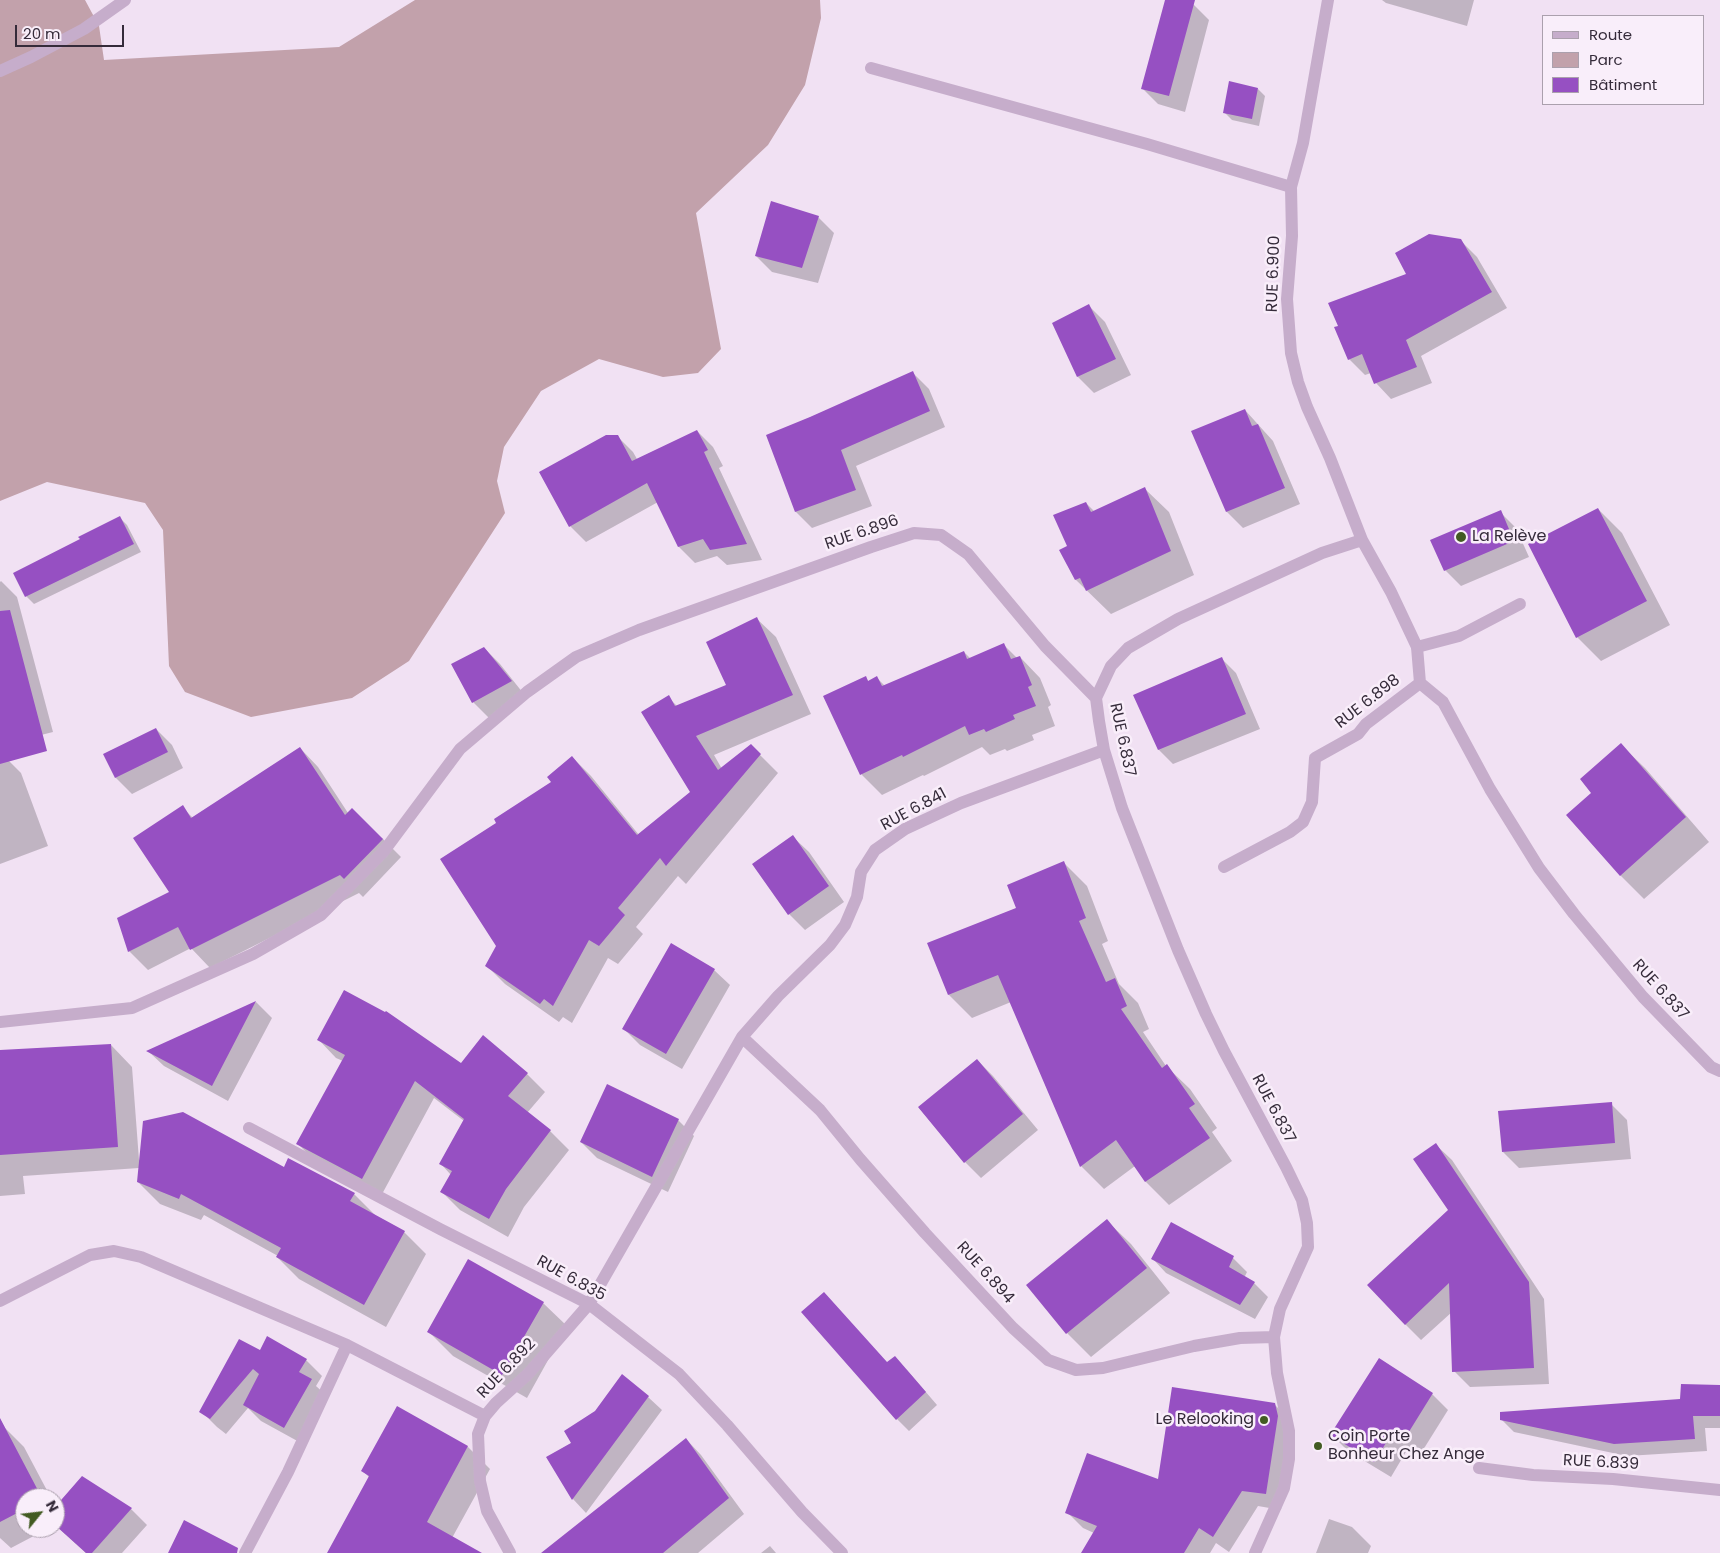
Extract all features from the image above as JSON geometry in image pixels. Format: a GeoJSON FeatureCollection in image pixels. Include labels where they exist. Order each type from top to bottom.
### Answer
{"type":"FeatureCollection","features":[{"type":"Feature","properties":{"kind":"street"},"geometry":{"type":"LineString","coordinates":[[0,71],[84,29],[125,0]]}},
{"type":"Feature","properties":{"kind":"street","name":"RUE 6.900"},"geometry":{"type":"LineString","coordinates":[[1328,0],[1303,143],[1291,187],[1292,236],[1287,299],[1291,353],[1306,407],[1330,458],[1362,540]]}},
{"type":"Feature","properties":{"kind":"street"},"geometry":{"type":"LineString","coordinates":[[871,68],[1147,144],[1291,187]]}},
{"type":"Feature","properties":{"kind":"street","name":"RUE 6.896"},"geometry":{"type":"LineString","coordinates":[[0,1022],[132,1008],[253,954],[321,915],[384,851],[460,749],[527,692],[576,657],[639,630],[914,533],[941,536],[968,554],[1045,646],[1096,698]]}},
{"type":"Feature","properties":{"kind":"street"},"geometry":{"type":"LineString","coordinates":[[1362,540],[1392,592],[1417,647],[1420,683]]}},
{"type":"Feature","properties":{"kind":"street","name":"RUE 6.837"},"geometry":{"type":"LineString","coordinates":[[1255,1553],[1284,1488],[1289,1459],[1289,1430],[1277,1373],[1274,1337],[1280,1309],[1308,1247],[1307,1223],[1302,1200],[1224,1052],[1178,950],[1122,808],[1104,750],[1098,721],[1096,698],[1111,666],[1128,648],[1149,635],[1178,619],[1322,553],[1362,540]]}},
{"type":"Feature","properties":{"kind":"street"},"geometry":{"type":"LineString","coordinates":[[1417,647],[1459,636],[1520,604]]}},
{"type":"Feature","properties":{"kind":"street","name":"RUE 6.837"},"geometry":{"type":"LineString","coordinates":[[1420,683],[1444,702],[1512,826],[1539,868],[1574,914],[1643,997],[1711,1067],[1720,1071]]}},
{"type":"Feature","properties":{"kind":"street","name":"RUE 6.898"},"geometry":{"type":"LineString","coordinates":[[1224,866],[1290,832],[1303,822],[1312,802],[1315,758],[1358,734],[1366,724],[1420,683]]}},
{"type":"Feature","properties":{"kind":"street","name":"RUE 6.841"},"geometry":{"type":"LineString","coordinates":[[589,1304],[742,1037],[778,996],[830,945],[845,925],[857,897],[861,872],[874,850],[905,829],[961,803],[1104,750]]}},
{"type":"Feature","properties":{"kind":"street","name":"RUE 6.894"},"geometry":{"type":"LineString","coordinates":[[742,1037],[820,1110],[925,1233],[1013,1328],[1048,1360],[1076,1370],[1094,1369],[1194,1346],[1240,1338],[1274,1337]]}},
{"type":"Feature","properties":{"kind":"street","name":"RUE 6.835"},"geometry":{"type":"LineString","coordinates":[[249,1128],[440,1229],[589,1304],[679,1374],[802,1512],[842,1553]]}},
{"type":"Feature","properties":{"kind":"street"},"geometry":{"type":"LineString","coordinates":[[0,1301],[90,1255],[114,1251],[141,1256],[346,1345],[485,1416]]}},
{"type":"Feature","properties":{"kind":"street","name":"RUE 6.892"},"geometry":{"type":"LineString","coordinates":[[510,1553],[487,1511],[480,1481],[478,1434],[485,1416],[528,1374],[589,1304]]}},
{"type":"Feature","properties":{"kind":"street"},"geometry":{"type":"LineString","coordinates":[[245,1553],[288,1472],[346,1345]]}},
{"type":"Feature","properties":{"kind":"street","name":"RUE 6.839"},"geometry":{"type":"LineString","coordinates":[[1479,1468],[1533,1475],[1613,1479],[1720,1490]]}},
{"type":"Feature","properties":{"kind":"green space"},"geometry":{"type":"Polygon","coordinates":[[[0,0],[85,0],[99,26],[104,60],[339,47],[415,0],[820,0],[821,18],[805,85],[768,145],[696,213],[721,349],[698,373],[663,377],[599,359],[541,391],[504,447],[497,481],[505,513],[409,661],[352,698],[251,717],[185,692],[169,666],[163,530],[145,503],[47,482],[0,501],[0,0]]]}},
{"type":"Feature","properties":{"kind":"building"},"geometry":{"type":"Polygon","coordinates":[[[1165,0],[1195,0],[1169,96],[1141,89],[1165,0]]]}},
{"type":"Feature","properties":{"kind":"building"},"geometry":{"type":"Polygon","coordinates":[[[1229,81],[1258,88],[1252,119],[1223,113],[1229,81]]]}},
{"type":"Feature","properties":{"kind":"building"},"geometry":{"type":"Polygon","coordinates":[[[771,201],[819,216],[802,268],[755,256],[771,201]]]}},
{"type":"Feature","properties":{"kind":"building"},"geometry":{"type":"Polygon","coordinates":[[[1429,234],[1461,239],[1492,292],[1406,340],[1417,367],[1374,384],[1362,354],[1348,360],[1334,327],[1338,326],[1328,303],[1406,274],[1395,253],[1429,234]]]}},
{"type":"Feature","properties":{"kind":"building"},"geometry":{"type":"Polygon","coordinates":[[[1089,304],[1116,359],[1077,377],[1052,323],[1089,304]]]}},
{"type":"Feature","properties":{"kind":"building"},"geometry":{"type":"Polygon","coordinates":[[[913,371],[930,411],[841,450],[856,490],[795,512],[766,435],[913,371]]]}},
{"type":"Feature","properties":{"kind":"building"},"geometry":{"type":"Polygon","coordinates":[[[1245,409],[1252,426],[1258,424],[1285,488],[1226,512],[1191,431],[1245,409]]]}},
{"type":"Feature","properties":{"kind":"building"},"geometry":{"type":"Polygon","coordinates":[[[697,430],[708,450],[704,452],[747,544],[710,550],[703,539],[678,547],[647,483],[569,527],[539,472],[606,435],[618,435],[632,461],[697,430]]]}},
{"type":"Feature","properties":{"kind":"building"},"geometry":{"type":"Polygon","coordinates":[[[1145,487],[1171,551],[1086,591],[1080,578],[1075,580],[1059,550],[1067,546],[1053,515],[1086,502],[1091,512],[1145,487]]]}},
{"type":"Feature","properties":{"kind":"building"},"geometry":{"type":"Polygon","coordinates":[[[1598,508],[1647,601],[1576,638],[1528,544],[1598,508]]]}},
{"type":"Feature","properties":{"kind":"building"},"geometry":{"type":"Polygon","coordinates":[[[1501,510],[1514,541],[1444,571],[1430,540],[1501,510]]]}},
{"type":"Feature","properties":{"kind":"building"},"geometry":{"type":"Polygon","coordinates":[[[120,516],[134,544],[25,597],[13,573],[120,516]]]}},
{"type":"Feature","properties":{"kind":"building"},"geometry":{"type":"Polygon","coordinates":[[[10,610],[47,751],[0,764],[0,611],[10,610]]]}},
{"type":"Feature","properties":{"kind":"building"},"geometry":{"type":"Polygon","coordinates":[[[757,617],[793,695],[696,736],[718,770],[751,744],[761,754],[666,866],[660,858],[618,908],[625,915],[599,946],[589,940],[553,1006],[544,999],[540,1004],[485,966],[496,946],[440,859],[496,823],[494,819],[551,782],[547,777],[572,756],[637,835],[690,792],[641,712],[669,695],[675,706],[726,685],[706,642],[757,617]]]}},
{"type":"Feature","properties":{"kind":"building"},"geometry":{"type":"Polygon","coordinates":[[[1004,643],[1011,659],[1020,656],[1032,685],[1028,687],[1036,706],[1013,715],[1015,719],[986,732],[984,729],[969,735],[965,726],[903,757],[902,755],[860,775],[823,696],[866,676],[868,681],[877,676],[882,686],[964,651],[967,659],[1004,643]]]}},
{"type":"Feature","properties":{"kind":"building"},"geometry":{"type":"Polygon","coordinates":[[[484,647],[512,681],[472,703],[451,664],[484,647]]]}},
{"type":"Feature","properties":{"kind":"building"},"geometry":{"type":"Polygon","coordinates":[[[1222,657],[1246,714],[1158,750],[1133,695],[1222,657]]]}},
{"type":"Feature","properties":{"kind":"building"},"geometry":{"type":"Polygon","coordinates":[[[156,728],[168,752],[115,778],[103,754],[156,728]]]}},
{"type":"Feature","properties":{"kind":"building"},"geometry":{"type":"Polygon","coordinates":[[[1621,743],[1686,817],[1620,876],[1566,815],[1591,793],[1580,779],[1621,743]]]}},
{"type":"Feature","properties":{"kind":"building"},"geometry":{"type":"Polygon","coordinates":[[[300,747],[345,815],[352,808],[383,839],[344,879],[340,875],[190,950],[178,927],[128,952],[117,918],[169,892],[133,838],[183,805],[191,818],[300,747]]]}},
{"type":"Feature","properties":{"kind":"building"},"geometry":{"type":"Polygon","coordinates":[[[793,835],[829,886],[788,915],[752,864],[793,835]]]}},
{"type":"Feature","properties":{"kind":"building"},"geometry":{"type":"Polygon","coordinates":[[[1064,861],[1086,918],[1079,921],[1106,982],[1115,978],[1127,1006],[1121,1009],[1162,1068],[1167,1064],[1195,1104],[1189,1108],[1210,1138],[1145,1182],[1116,1140],[1080,1167],[998,975],[948,995],[927,943],[1016,908],[1007,885],[1064,861]]]}},
{"type":"Feature","properties":{"kind":"building"},"geometry":{"type":"Polygon","coordinates":[[[671,943],[715,969],[666,1054],[622,1029],[671,943]]]}},
{"type":"Feature","properties":{"kind":"building"},"geometry":{"type":"Polygon","coordinates":[[[344,990],[386,1011],[461,1063],[483,1035],[528,1073],[508,1096],[551,1130],[506,1189],[489,1219],[440,1192],[452,1171],[439,1164],[464,1119],[415,1081],[362,1179],[296,1144],[345,1055],[317,1040],[344,990]]]}},
{"type":"Feature","properties":{"kind":"building"},"geometry":{"type":"Polygon","coordinates":[[[256,1001],[212,1086],[146,1051],[256,1001]]]}},
{"type":"Feature","properties":{"kind":"building"},"geometry":{"type":"Polygon","coordinates":[[[111,1044],[118,1147],[0,1155],[0,1050],[111,1044]]]}},
{"type":"Feature","properties":{"kind":"building"},"geometry":{"type":"Polygon","coordinates":[[[977,1059],[1023,1114],[964,1163],[918,1107],[977,1059]]]}},
{"type":"Feature","properties":{"kind":"building"},"geometry":{"type":"Polygon","coordinates":[[[607,1084],[679,1119],[652,1177],[580,1142],[607,1084]]]}},
{"type":"Feature","properties":{"kind":"building"},"geometry":{"type":"Polygon","coordinates":[[[1612,1102],[1615,1143],[1502,1152],[1498,1111],[1612,1102]]]}},
{"type":"Feature","properties":{"kind":"building"},"geometry":{"type":"Polygon","coordinates":[[[183,1112],[284,1167],[288,1158],[355,1193],[350,1201],[405,1231],[364,1305],[276,1257],[281,1248],[181,1194],[179,1199],[137,1182],[143,1121],[183,1112]]]}},
{"type":"Feature","properties":{"kind":"building"},"geometry":{"type":"Polygon","coordinates":[[[1436,1143],[1529,1282],[1534,1368],[1452,1372],[1449,1283],[1405,1325],[1367,1285],[1448,1210],[1413,1159],[1436,1143]]]}},
{"type":"Feature","properties":{"kind":"building"},"geometry":{"type":"Polygon","coordinates":[[[1107,1219],[1147,1268],[1066,1334],[1026,1285],[1107,1219]]]}},
{"type":"Feature","properties":{"kind":"building"},"geometry":{"type":"Polygon","coordinates":[[[1171,1222],[1234,1256],[1229,1267],[1255,1282],[1240,1305],[1151,1259],[1171,1222]]]}},
{"type":"Feature","properties":{"kind":"building"},"geometry":{"type":"Polygon","coordinates":[[[468,1259],[544,1302],[502,1375],[427,1332],[468,1259]]]}},
{"type":"Feature","properties":{"kind":"building"},"geometry":{"type":"Polygon","coordinates":[[[824,1292],[887,1362],[895,1356],[926,1392],[896,1420],[801,1312],[824,1292]]]}},
{"type":"Feature","properties":{"kind":"building"},"geometry":{"type":"Polygon","coordinates":[[[267,1336],[307,1359],[299,1372],[312,1379],[284,1428],[243,1405],[259,1374],[253,1369],[210,1419],[199,1412],[239,1339],[260,1350],[267,1336]]]}},
{"type":"Feature","properties":{"kind":"building"},"geometry":{"type":"Polygon","coordinates":[[[1379,1358],[1433,1393],[1402,1443],[1391,1435],[1374,1462],[1330,1435],[1379,1358]]]}},
{"type":"Feature","properties":{"kind":"building"},"geometry":{"type":"Polygon","coordinates":[[[622,1374],[649,1396],[572,1500],[546,1457],[571,1443],[564,1431],[595,1411],[622,1374]]]}},
{"type":"Feature","properties":{"kind":"building"},"geometry":{"type":"Polygon","coordinates":[[[1681,1384],[1720,1385],[1720,1416],[1693,1416],[1695,1439],[1614,1444],[1500,1420],[1500,1412],[1680,1399],[1681,1384]]]}},
{"type":"Feature","properties":{"kind":"building"},"geometry":{"type":"Polygon","coordinates":[[[1172,1387],[1275,1403],[1278,1416],[1266,1494],[1242,1491],[1213,1537],[1199,1528],[1184,1553],[1081,1553],[1097,1526],[1065,1513],[1087,1453],[1158,1479],[1172,1387]]]}},
{"type":"Feature","properties":{"kind":"building"},"geometry":{"type":"Polygon","coordinates":[[[397,1406],[468,1446],[427,1522],[482,1553],[327,1553],[369,1476],[361,1471],[397,1406]]]}},
{"type":"Feature","properties":{"kind":"building"},"geometry":{"type":"Polygon","coordinates":[[[0,1418],[37,1488],[15,1488],[15,1514],[0,1522],[0,1418]]]}},
{"type":"Feature","properties":{"kind":"building"},"geometry":{"type":"Polygon","coordinates":[[[686,1438],[729,1498],[663,1553],[541,1553],[686,1438]]]}},
{"type":"Feature","properties":{"kind":"building"},"geometry":{"type":"Polygon","coordinates":[[[82,1476],[132,1508],[92,1553],[86,1553],[65,1534],[65,1496],[82,1476]]]}},
{"type":"Feature","properties":{"kind":"building"},"geometry":{"type":"Polygon","coordinates":[[[184,1520],[238,1548],[237,1553],[168,1553],[184,1520]]]}},
{"type":"Feature","properties":{"kind":"place","name":"La Relève"},"geometry":{"type":"Point","coordinates":[1461,537]}},
{"type":"Feature","properties":{"kind":"place","name":"Le Relooking"},"geometry":{"type":"Point","coordinates":[1264,1420]}},
{"type":"Feature","properties":{"kind":"place","name":"Coin Porte Bonheur Chez Ange"},"geometry":{"type":"Point","coordinates":[1318,1446]}}]}
